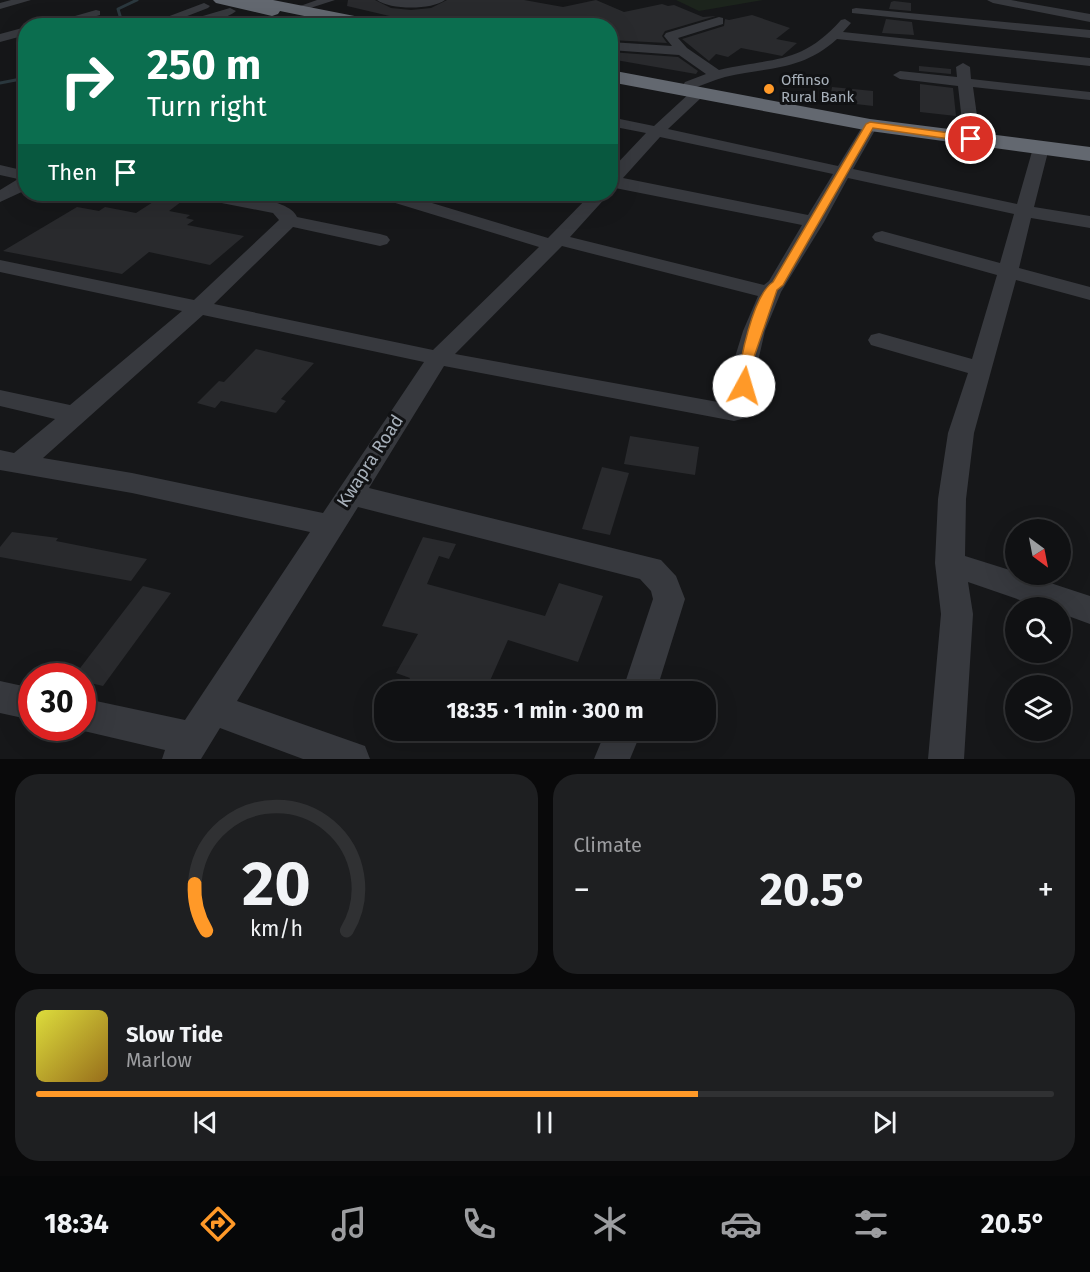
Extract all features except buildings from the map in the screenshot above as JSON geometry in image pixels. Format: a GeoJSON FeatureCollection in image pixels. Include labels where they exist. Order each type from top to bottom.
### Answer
{"type":"FeatureCollection","features":[{"type":"Feature","properties":{"kind":"highway"},"geometry":{"type":"LineString","coordinates":[[251,4],[310,18]]}},
{"type":"Feature","properties":{"kind":"highway"},"geometry":{"type":"LineString","coordinates":[[225,5],[251,4],[338,18]]}},
{"type":"Feature","properties":{"kind":"highway"},"geometry":{"type":"LineString","coordinates":[[618,71],[694,89],[870,124],[1090,154]]}},
{"type":"Feature","properties":{"kind":"highway"},"geometry":{"type":"LineString","coordinates":[[618,77],[1090,146]]}},
{"type":"Feature","properties":{"kind":"street"},"geometry":{"type":"LineString","coordinates":[[0,6],[25,0]]}},
{"type":"Feature","properties":{"kind":"street"},"geometry":{"type":"LineString","coordinates":[[295,10],[329,0]]}},
{"type":"Feature","properties":{"kind":"street"},"geometry":{"type":"LineString","coordinates":[[383,0],[420,5],[439,0]]}},
{"type":"Feature","properties":{"kind":"street","name":"Kwapra Road"},"geometry":{"type":"LineString","coordinates":[[618,173],[694,89],[715,74],[790,62],[805,57],[834,35],[856,11],[876,0]]}},
{"type":"Feature","properties":{"kind":"street"},"geometry":{"type":"LineString","coordinates":[[993,0],[1090,18]]}},
{"type":"Feature","properties":{"kind":"street"},"geometry":{"type":"LineString","coordinates":[[1036,0],[1090,9]]}},
{"type":"Feature","properties":{"kind":"street"},"geometry":{"type":"LineString","coordinates":[[170,18],[206,3],[212,10],[225,5]]}},
{"type":"Feature","properties":{"kind":"street"},"geometry":{"type":"LineString","coordinates":[[199,18],[225,5]]}},
{"type":"Feature","properties":{"kind":"street"},"geometry":{"type":"LineString","coordinates":[[856,11],[1090,34]]}},
{"type":"Feature","properties":{"kind":"street"},"geometry":{"type":"LineString","coordinates":[[77,18],[96,13]]}},
{"type":"Feature","properties":{"kind":"street"},"geometry":{"type":"LineString","coordinates":[[954,20],[966,82],[971,130]]}},
{"type":"Feature","properties":{"kind":"street"},"geometry":{"type":"LineString","coordinates":[[715,74],[682,51],[671,39],[672,34],[719,21]]}},
{"type":"Feature","properties":{"kind":"street"},"geometry":{"type":"LineString","coordinates":[[0,38],[18,33]]}},
{"type":"Feature","properties":{"kind":"street"},"geometry":{"type":"LineString","coordinates":[[834,35],[1090,62]]}},
{"type":"Feature","properties":{"kind":"street"},"geometry":{"type":"LineString","coordinates":[[618,47],[682,51]]}},
{"type":"Feature","properties":{"kind":"street"},"geometry":{"type":"LineString","coordinates":[[900,75],[1090,96]]}},
{"type":"Feature","properties":{"kind":"street"},"geometry":{"type":"LineString","coordinates":[[618,123],[1024,211],[1090,222]]}},
{"type":"Feature","properties":{"kind":"street"},"geometry":{"type":"LineString","coordinates":[[0,266],[438,358],[734,413],[740,411],[747,357],[770,293],[815,222],[870,124]]}},
{"type":"Feature","properties":{"kind":"street"},"geometry":{"type":"LineString","coordinates":[[946,759],[957,614],[950,563],[952,499],[961,434],[1008,273],[1041,148]]}},
{"type":"Feature","properties":{"kind":"street"},"geometry":{"type":"LineString","coordinates":[[0,170],[18,174]]}},
{"type":"Feature","properties":{"kind":"street"},"geometry":{"type":"LineString","coordinates":[[618,186],[815,222]]}},
{"type":"Feature","properties":{"kind":"street"},"geometry":{"type":"LineString","coordinates":[[0,197],[18,187]]}},
{"type":"Feature","properties":{"kind":"street"},"geometry":{"type":"LineString","coordinates":[[238,201],[279,209],[287,214],[289,221]]}},
{"type":"Feature","properties":{"kind":"street"},"geometry":{"type":"LineString","coordinates":[[408,201],[501,231],[770,293]]}},
{"type":"Feature","properties":{"kind":"street","name":"Kwapra Road"},"geometry":{"type":"LineString","coordinates":[[186,749],[328,525],[438,358],[555,242],[592,201]]}},
{"type":"Feature","properties":{"kind":"street"},"geometry":{"type":"LineString","coordinates":[[289,221],[380,240]]}},
{"type":"Feature","properties":{"kind":"street"},"geometry":{"type":"LineString","coordinates":[[10,462],[76,415],[199,307],[289,221]]}},
{"type":"Feature","properties":{"kind":"street"},"geometry":{"type":"LineString","coordinates":[[882,237],[1090,294]]}},
{"type":"Feature","properties":{"kind":"street"},"geometry":{"type":"LineString","coordinates":[[879,340],[981,369]]}},
{"type":"Feature","properties":{"kind":"street"},"geometry":{"type":"LineString","coordinates":[[0,398],[76,415]]}},
{"type":"Feature","properties":{"kind":"street"},"geometry":{"type":"LineString","coordinates":[[10,462],[175,491],[328,525]]}},
{"type":"Feature","properties":{"kind":"street"},"geometry":{"type":"LineString","coordinates":[[349,494],[650,569],[664,585],[669,599],[643,681]]}},
{"type":"Feature","properties":{"kind":"street"},"geometry":{"type":"LineString","coordinates":[[950,563],[1090,610]]}},
{"type":"Feature","properties":{"kind":"street"},"geometry":{"type":"LineString","coordinates":[[0,697],[18,701]]}},
{"type":"Feature","properties":{"kind":"street"},"geometry":{"type":"LineString","coordinates":[[213,709],[352,759]]}},
{"type":"Feature","properties":{"kind":"street"},"geometry":{"type":"LineString","coordinates":[[96,720],[186,749]]}},
{"type":"Feature","properties":{"kind":"street"},"geometry":{"type":"LineString","coordinates":[[612,759],[619,741]]}},
{"type":"Feature","properties":{"kind":"shaded area"},"geometry":{"type":"Polygon","coordinates":[[[676,0],[763,0],[699,11],[676,0]]]}},
{"type":"Feature","properties":{"kind":"waterway"},"geometry":{"type":"LineString","coordinates":[[121,18],[118,9],[137,0]]}},
{"type":"Feature","properties":{"kind":"waterway"},"geometry":{"type":"LineString","coordinates":[[0,83],[18,80]]}},
{"type":"Feature","properties":{"kind":"place","name":"Offinso Rural Bank"},"geometry":{"type":"Point","coordinates":[769,89]}},
{"type":"Feature","properties":{"kind":"route"},"geometry":{"type":"LineString","coordinates":[[744,386],[747,357],[754,331],[772,289],[777,285],[870,124],[971,139]]}}]}
